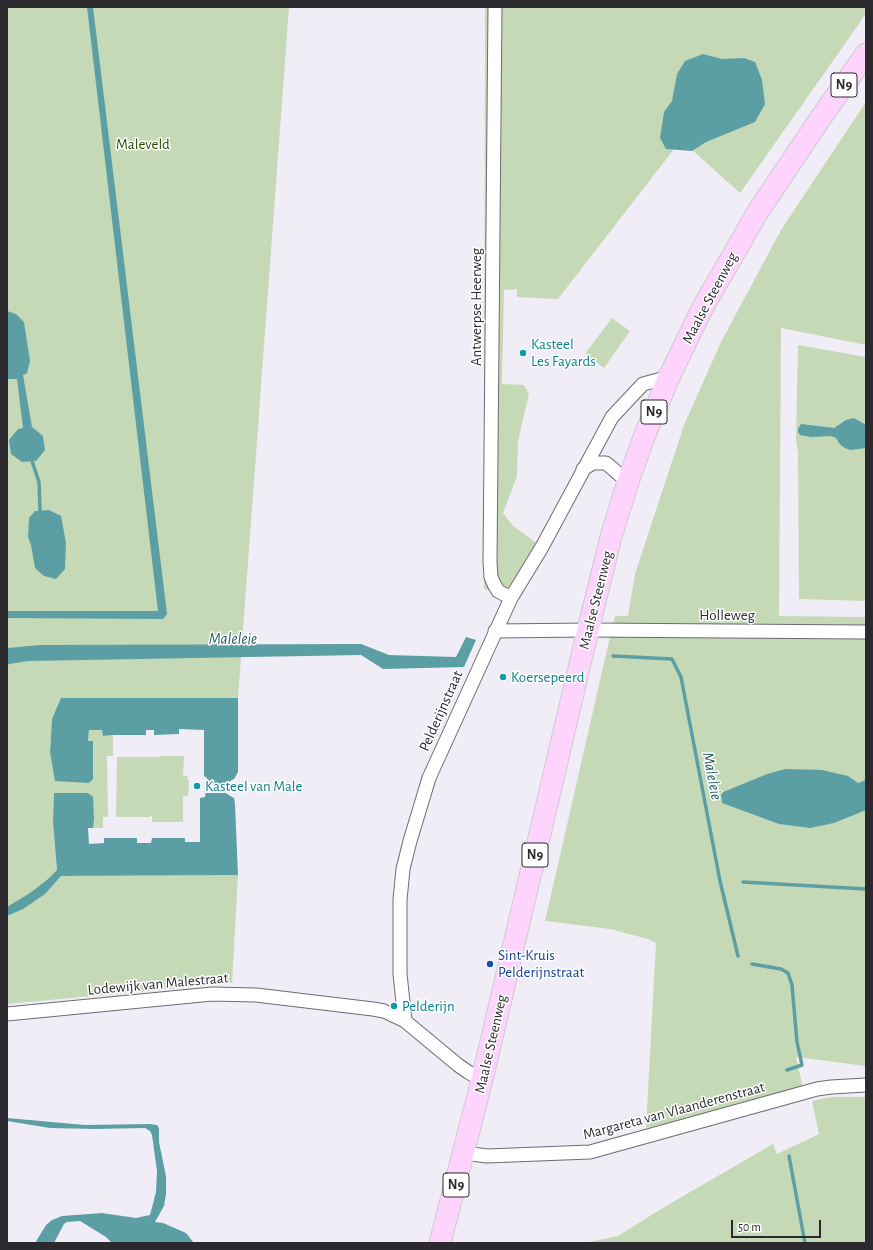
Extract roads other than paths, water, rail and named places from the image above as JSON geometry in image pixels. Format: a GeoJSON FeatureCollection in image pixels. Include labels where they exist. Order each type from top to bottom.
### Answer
{"type":"FeatureCollection","features":[{"type":"Feature","properties":{"kind":"main road","name":"Maalse Steenweg"},"geometry":{"type":"LineString","coordinates":[[440,1243],[482,1080],[612,533],[644,437],[669,377],[703,307],[759,210],[822,116],[866,54]]}},
{"type":"Feature","properties":{"kind":"street","name":"Antwerpse Heerweg"},"geometry":{"type":"LineString","coordinates":[[495,7],[490,562],[491,577],[498,591],[511,598]]}},
{"type":"Feature","properties":{"kind":"street","name":"Pelderijnstraat"},"geometry":{"type":"LineString","coordinates":[[405,1021],[400,974],[400,900],[403,869],[429,778],[511,598],[542,547],[612,417],[644,384],[669,377]]}},
{"type":"Feature","properties":{"kind":"street"},"geometry":{"type":"LineString","coordinates":[[583,469],[594,463],[606,463],[628,482]]}},
{"type":"Feature","properties":{"kind":"street","name":"Holleweg"},"geometry":{"type":"LineString","coordinates":[[495,631],[588,630],[866,632]]}},
{"type":"Feature","properties":{"kind":"street","name":"Lodewijk van Malestraat"},"geometry":{"type":"LineString","coordinates":[[7,1014],[194,995],[233,994],[256,995],[373,1009],[384,1011],[405,1021]]}},
{"type":"Feature","properties":{"kind":"street"},"geometry":{"type":"LineString","coordinates":[[405,1021],[458,1065],[482,1080]]}},
{"type":"Feature","properties":{"kind":"street","name":"Margareta van Vlaanderenstraat"},"geometry":{"type":"LineString","coordinates":[[464,1153],[487,1156],[590,1152],[817,1089],[866,1085]]}},
{"type":"Feature","properties":{"kind":"water"},"geometry":{"type":"Polygon","coordinates":[[[87,7],[93,7],[167,614],[163,619],[7,618],[7,611],[158,611],[87,7]]]}},
{"type":"Feature","properties":{"kind":"water"},"geometry":{"type":"Polygon","coordinates":[[[703,54],[722,59],[744,58],[755,62],[762,80],[765,104],[755,122],[706,142],[692,151],[666,149],[660,138],[664,112],[672,101],[677,74],[685,61],[703,54]]]}},
{"type":"Feature","properties":{"kind":"water"},"geometry":{"type":"Polygon","coordinates":[[[7,311],[16,314],[24,322],[30,361],[27,373],[23,375],[32,427],[43,436],[45,450],[36,461],[22,462],[11,454],[9,440],[18,429],[23,428],[17,379],[7,379],[7,311]]]}},
{"type":"Feature","properties":{"kind":"water"},"geometry":{"type":"Polygon","coordinates":[[[854,418],[866,425],[866,448],[850,450],[843,447],[836,438],[831,436],[811,437],[800,435],[798,432],[801,424],[834,428],[846,420],[854,418]]]}},
{"type":"Feature","properties":{"kind":"water"},"geometry":{"type":"Polygon","coordinates":[[[49,510],[61,516],[66,543],[65,569],[56,579],[44,576],[35,568],[28,537],[29,518],[35,511],[49,510]]]}},
{"type":"Feature","properties":{"kind":"water"},"geometry":{"type":"Polygon","coordinates":[[[466,637],[476,640],[464,667],[383,669],[361,655],[28,661],[9,664],[7,666],[7,646],[8,648],[40,645],[361,644],[389,655],[456,657],[466,637]]]}},
{"type":"Feature","properties":{"kind":"water"},"geometry":{"type":"Polygon","coordinates":[[[61,698],[238,698],[238,772],[234,779],[226,784],[226,793],[234,798],[235,804],[238,875],[61,876],[45,894],[23,909],[7,916],[7,907],[30,893],[57,870],[53,822],[54,793],[88,793],[93,797],[94,819],[93,828],[88,828],[89,844],[104,843],[104,838],[137,838],[137,843],[151,843],[152,838],[185,838],[185,842],[200,842],[200,798],[205,797],[207,778],[204,776],[204,730],[179,729],[179,734],[154,735],[154,730],[146,730],[146,735],[103,736],[102,730],[89,730],[88,741],[93,741],[93,779],[89,783],[55,781],[50,752],[52,719],[61,698]]]}},
{"type":"Feature","properties":{"kind":"water"},"geometry":{"type":"Polygon","coordinates":[[[785,769],[822,770],[848,776],[858,783],[866,780],[866,810],[834,823],[810,828],[779,824],[722,803],[721,793],[767,774],[785,769]]]}},
{"type":"Feature","properties":{"kind":"water"},"geometry":{"type":"Polygon","coordinates":[[[7,1118],[85,1125],[157,1125],[159,1128],[159,1142],[166,1176],[166,1194],[164,1206],[155,1222],[163,1223],[186,1233],[194,1243],[112,1243],[106,1237],[80,1221],[67,1222],[64,1224],[54,1243],[35,1243],[46,1225],[52,1220],[62,1216],[102,1213],[136,1218],[150,1215],[156,1192],[157,1171],[152,1135],[150,1131],[145,1128],[50,1128],[7,1121],[7,1118]]]}},
{"type":"Feature","properties":{"kind":"waterway"},"geometry":{"type":"LineString","coordinates":[[32,461],[39,482],[40,510]]}},
{"type":"Feature","properties":{"kind":"waterway","name":"Maleleie"},"geometry":{"type":"LineString","coordinates":[[613,656],[672,659],[681,677],[720,881],[738,956]]}},
{"type":"Feature","properties":{"kind":"waterway"},"geometry":{"type":"LineString","coordinates":[[743,882],[866,889]]}},
{"type":"Feature","properties":{"kind":"waterway","name":"Maleleie"},"geometry":{"type":"LineString","coordinates":[[752,964],[781,969],[788,973],[792,985],[797,1042],[802,1065],[787,1070]]}},
{"type":"Feature","properties":{"kind":"waterway","name":"Maleleie"},"geometry":{"type":"LineString","coordinates":[[789,1156],[805,1243]]}},
{"type":"Feature","properties":{"kind":"place","name":"Kasteel Les Fayards"},"geometry":{"type":"Point","coordinates":[523,353]}},
{"type":"Feature","properties":{"kind":"place","name":"Koersepeerd"},"geometry":{"type":"Point","coordinates":[503,677]}},
{"type":"Feature","properties":{"kind":"place","name":"Kasteel van Male"},"geometry":{"type":"Point","coordinates":[197,786]}},
{"type":"Feature","properties":{"kind":"place","name":"Sint-Kruis Pelderijnstraat"},"geometry":{"type":"Point","coordinates":[490,964]}},
{"type":"Feature","properties":{"kind":"place","name":"Pelderijn"},"geometry":{"type":"Point","coordinates":[394,1006]}},
{"type":"Feature","properties":{"kind":"park label","name":"Maleveld"},"geometry":{"type":"Point","coordinates":[143,144]}}]}
